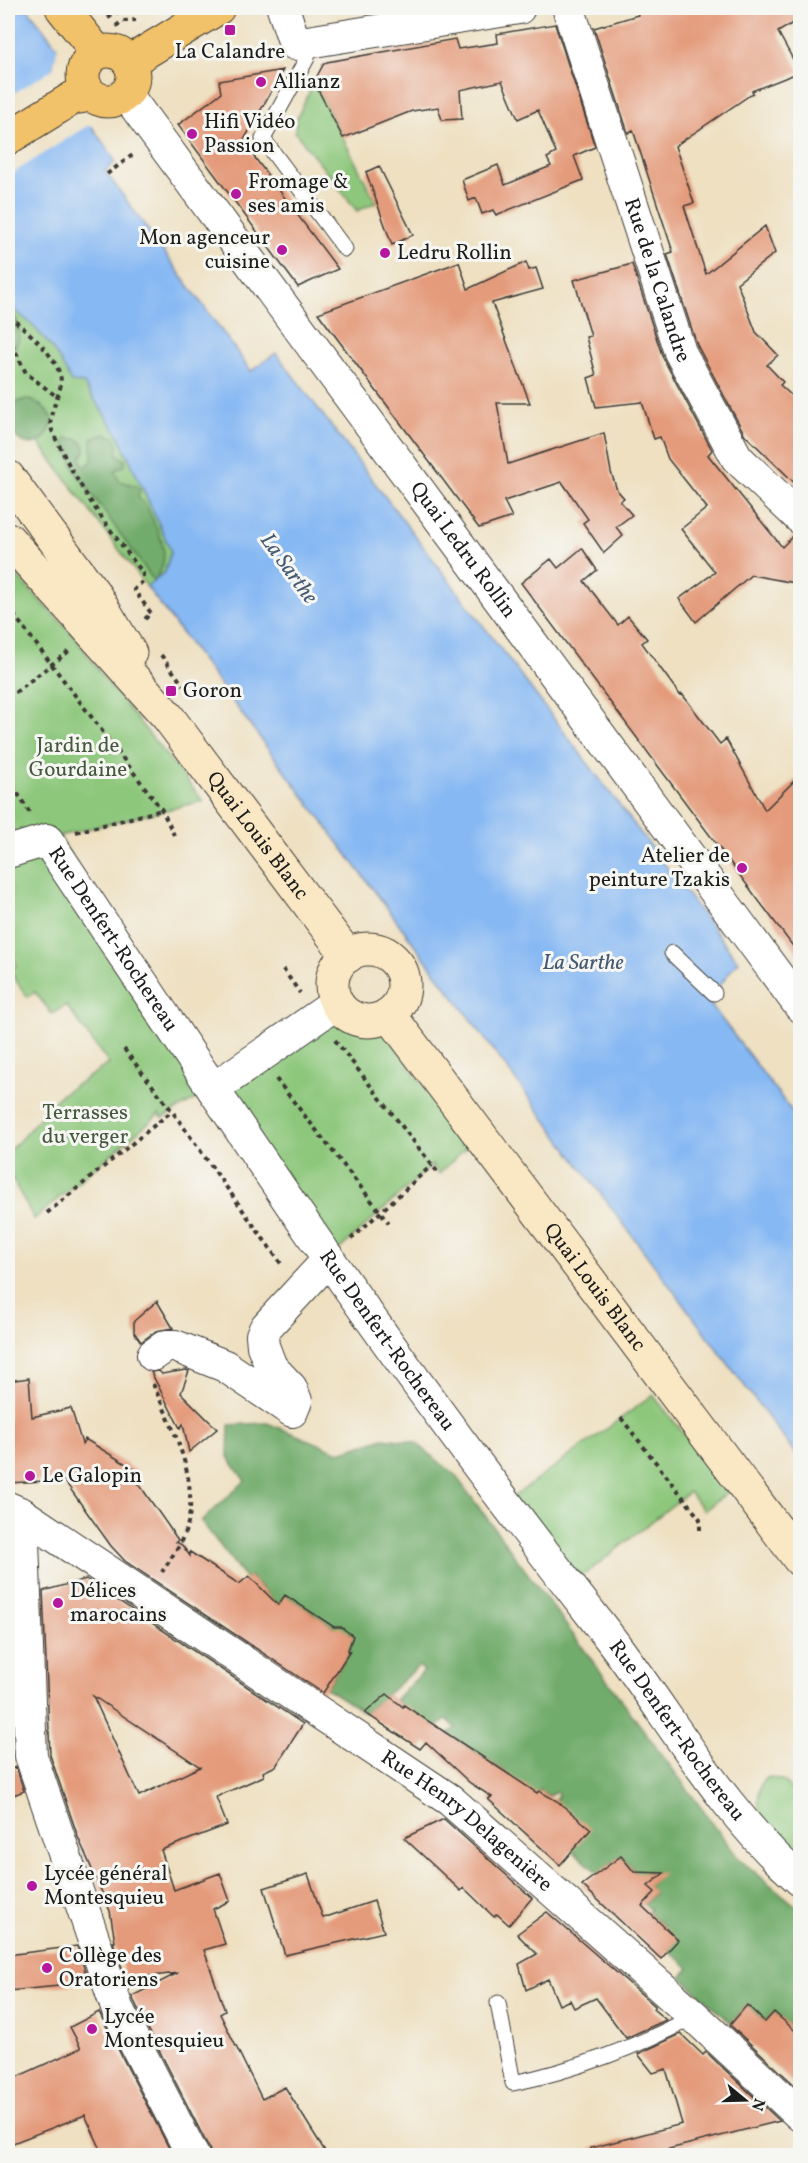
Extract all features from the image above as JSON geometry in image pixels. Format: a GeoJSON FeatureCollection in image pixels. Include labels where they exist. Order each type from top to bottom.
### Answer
{"type":"FeatureCollection","features":[{"type":"Feature","properties":{"kind":"main road"},"geometry":{"type":"LineString","coordinates":[[8,138],[86,82],[106,51],[115,52],[129,62],[132,68],[132,85],[118,100],[101,100],[86,82],[62,8]]}},
{"type":"Feature","properties":{"kind":"main road"},"geometry":{"type":"LineString","coordinates":[[129,62],[218,8]]}},
{"type":"Feature","properties":{"kind":"main road","name":"Quai Louis Blanc"},"geometry":{"type":"LineString","coordinates":[[8,477],[93,592],[168,717]]}},
{"type":"Feature","properties":{"kind":"main road","name":"Quai Louis Blanc"},"geometry":{"type":"LineString","coordinates":[[8,539],[168,717],[348,956]]}},
{"type":"Feature","properties":{"kind":"main road"},"geometry":{"type":"LineString","coordinates":[[362,950],[378,951],[397,964],[404,979],[403,994],[400,1002],[381,1019],[362,1020],[347,1014],[337,1003],[333,978],[339,964],[348,956],[362,950]]}},
{"type":"Feature","properties":{"kind":"main road","name":"Quai Louis Blanc"},"geometry":{"type":"LineString","coordinates":[[389,1014],[801,1560]]}},
{"type":"Feature","properties":{"kind":"street"},"geometry":{"type":"LineString","coordinates":[[284,8],[295,44],[519,8]]}},
{"type":"Feature","properties":{"kind":"street","name":"Rue de la Calandre"},"geometry":{"type":"LineString","coordinates":[[569,8],[680,352],[737,459],[801,518]]}},
{"type":"Feature","properties":{"kind":"street","name":"Quai Ledru Rollin"},"geometry":{"type":"LineString","coordinates":[[126,94],[801,1006]]}},
{"type":"Feature","properties":{"kind":"street"},"geometry":{"type":"LineString","coordinates":[[8,852],[47,840]]}},
{"type":"Feature","properties":{"kind":"street","name":"Rue Denfert-Rochereau"},"geometry":{"type":"LineString","coordinates":[[47,840],[329,1259],[500,1497],[612,1642],[712,1783],[744,1822],[801,1880]]}},
{"type":"Feature","properties":{"kind":"street"},"geometry":{"type":"LineString","coordinates":[[213,1089],[337,1003]]}},
{"type":"Feature","properties":{"kind":"street"},"geometry":{"type":"LineString","coordinates":[[153,1355],[166,1346],[175,1346],[225,1366],[292,1411],[296,1401],[291,1388],[271,1367],[263,1346],[262,1335],[266,1327],[329,1259]]}},
{"type":"Feature","properties":{"kind":"street"},"geometry":{"type":"LineString","coordinates":[[15,1511],[17,1649],[31,1756],[117,2008],[193,2156]]}},
{"type":"Feature","properties":{"kind":"street","name":"Rue Henry Delagenière"},"geometry":{"type":"LineString","coordinates":[[15,1511],[450,1800],[694,2016],[801,2115]]}},
{"type":"Feature","properties":{"kind":"lane"},"geometry":{"type":"LineString","coordinates":[[305,43],[307,58],[263,139],[345,249]]}},
{"type":"Feature","properties":{"kind":"lane","name":"Quai Louis Blanc"},"geometry":{"type":"LineString","coordinates":[[8,501],[168,717]]}},
{"type":"Feature","properties":{"kind":"lane"},"geometry":{"type":"LineString","coordinates":[[672,954],[714,993]]}},
{"type":"Feature","properties":{"kind":"lane"},"geometry":{"type":"LineString","coordinates":[[498,2003],[513,2083],[548,2076],[675,2027],[694,2016]]}},
{"type":"Feature","properties":{"kind":"path"},"geometry":{"type":"LineString","coordinates":[[112,8],[116,13]]}},
{"type":"Feature","properties":{"kind":"path"},"geometry":{"type":"LineString","coordinates":[[108,18],[124,8]]}},
{"type":"Feature","properties":{"kind":"path"},"geometry":{"type":"LineString","coordinates":[[106,174],[138,151]]}},
{"type":"Feature","properties":{"kind":"path"},"geometry":{"type":"LineString","coordinates":[[8,316],[35,339],[57,367],[61,383],[50,425],[74,474],[107,526],[143,573],[143,581],[134,590]]}},
{"type":"Feature","properties":{"kind":"path"},"geometry":{"type":"LineString","coordinates":[[8,336],[26,373],[56,396]]}},
{"type":"Feature","properties":{"kind":"path"},"geometry":{"type":"LineString","coordinates":[[8,607],[162,810],[174,835]]}},
{"type":"Feature","properties":{"kind":"path"},"geometry":{"type":"LineString","coordinates":[[8,698],[51,665]]}},
{"type":"Feature","properties":{"kind":"path","name":"Rue Denfert-Rochereau"},"geometry":{"type":"LineString","coordinates":[[8,778],[47,840]]}},
{"type":"Feature","properties":{"kind":"path"},"geometry":{"type":"LineString","coordinates":[[47,840],[162,810]]}},
{"type":"Feature","properties":{"kind":"path"},"geometry":{"type":"LineString","coordinates":[[124,1049],[172,1111],[300,1290]]}},
{"type":"Feature","properties":{"kind":"path"},"geometry":{"type":"LineString","coordinates":[[259,1057],[389,1223]]}},
{"type":"Feature","properties":{"kind":"path"},"geometry":{"type":"LineString","coordinates":[[365,1079],[439,1174]]}},
{"type":"Feature","properties":{"kind":"path"},"geometry":{"type":"LineString","coordinates":[[47,1213],[172,1111]]}},
{"type":"Feature","properties":{"kind":"path"},"geometry":{"type":"LineString","coordinates":[[329,1259],[432,1165]]}},
{"type":"Feature","properties":{"kind":"path"},"geometry":{"type":"LineString","coordinates":[[146,1596],[175,1552],[189,1520],[190,1492],[181,1451],[148,1372],[153,1355]]}},
{"type":"Feature","properties":{"kind":"path"},"geometry":{"type":"LineString","coordinates":[[621,1418],[700,1520],[700,1530]]}},
{"type":"Feature","properties":{"kind":"green space"},"geometry":{"type":"Polygon","coordinates":[[[314,82],[376,202],[357,211],[295,132],[296,120],[314,82]]]}},
{"type":"Feature","properties":{"kind":"green space"},"geometry":{"type":"Polygon","coordinates":[[[8,305],[45,338],[71,381],[83,383],[118,434],[171,551],[165,572],[147,587],[8,402],[8,305]]]}},
{"type":"Feature","properties":{"kind":"green space"},"geometry":{"type":"Polygon","coordinates":[[[8,308],[16,319],[19,338],[8,355],[8,308]]]}},
{"type":"Feature","properties":{"kind":"green space"},"geometry":{"type":"Polygon","coordinates":[[[26,399],[42,407],[53,421],[47,434],[40,441],[32,444],[16,437],[11,430],[9,420],[14,406],[26,399]]]}},
{"type":"Feature","properties":{"kind":"green space"},"geometry":{"type":"Polygon","coordinates":[[[105,434],[115,437],[118,446],[117,454],[125,460],[125,465],[115,470],[119,481],[140,489],[138,497],[147,507],[160,535],[164,553],[163,562],[154,581],[76,472],[64,442],[66,438],[78,439],[85,446],[85,452],[81,457],[83,466],[87,466],[92,461],[92,439],[105,434]]]}},
{"type":"Feature","properties":{"kind":"green space"},"geometry":{"type":"Polygon","coordinates":[[[8,567],[74,636],[100,673],[203,801],[59,836],[213,1089],[163,1118],[159,1114],[34,1219],[8,1171],[8,1151],[60,1095],[109,1064],[66,1005],[52,1014],[35,992],[27,997],[9,970],[17,965],[12,957],[8,958],[8,567]]]}},
{"type":"Feature","properties":{"kind":"green space"},"geometry":{"type":"Polygon","coordinates":[[[347,1014],[362,1021],[376,1020],[468,1146],[439,1174],[432,1165],[329,1259],[213,1089],[347,1014]]]}},
{"type":"Feature","properties":{"kind":"green space"},"geometry":{"type":"Polygon","coordinates":[[[653,1395],[729,1491],[704,1511],[689,1492],[569,1587],[505,1503],[653,1395]]]}},
{"type":"Feature","properties":{"kind":"green space"},"geometry":{"type":"Polygon","coordinates":[[[267,1423],[339,1452],[384,1438],[415,1442],[455,1475],[739,1859],[800,1909],[800,2036],[774,2012],[765,2022],[747,2005],[731,2023],[681,1977],[689,1968],[669,1950],[663,1925],[648,1912],[650,1909],[644,1904],[655,1893],[648,1886],[656,1879],[649,1872],[640,1877],[621,1856],[598,1873],[565,1844],[555,1800],[559,1794],[556,1792],[549,1796],[540,1790],[526,1805],[504,1785],[510,1775],[448,1734],[456,1728],[447,1719],[431,1733],[395,1700],[424,1671],[419,1666],[365,1713],[326,1688],[350,1652],[346,1648],[352,1635],[337,1629],[285,1595],[278,1605],[250,1576],[246,1579],[201,1521],[245,1481],[228,1457],[229,1425],[267,1423]]]}},
{"type":"Feature","properties":{"kind":"green space"},"geometry":{"type":"Polygon","coordinates":[[[770,1777],[784,1781],[800,1799],[800,1857],[762,1820],[758,1795],[762,1784],[770,1777]]]}},
{"type":"Feature","properties":{"kind":"water","name":"La Sarthe"},"geometry":{"type":"Polygon","coordinates":[[[8,8],[27,8],[58,48],[53,69],[116,162],[105,171],[251,371],[276,353],[738,961],[708,1001],[800,1122],[800,1460],[147,587],[165,572],[171,551],[118,434],[83,383],[71,382],[45,339],[8,305],[8,8]]]}},
{"type":"Feature","properties":{"kind":"pier"},"geometry":{"type":"Polygon","coordinates":[[[58,44],[60,49],[57,68],[94,125],[87,126],[8,176],[8,97],[53,69],[58,44]]]}},
{"type":"Feature","properties":{"kind":"building"},"geometry":{"type":"Polygon","coordinates":[[[801,8],[801,18],[778,32],[800,72],[752,91],[753,93],[675,146],[694,203],[684,206],[706,274],[765,226],[775,253],[737,283],[756,332],[778,355],[767,365],[783,382],[780,385],[801,404],[801,489],[745,435],[697,345],[667,254],[673,252],[633,130],[628,133],[594,28],[638,15],[637,10],[801,8]]]}},
{"type":"Feature","properties":{"kind":"building"},"geometry":{"type":"Polygon","coordinates":[[[555,24],[595,147],[574,156],[583,180],[496,215],[493,210],[482,214],[476,198],[469,201],[462,180],[498,165],[505,185],[551,166],[547,158],[556,153],[538,110],[518,119],[502,81],[460,90],[462,119],[442,120],[438,107],[412,111],[343,138],[314,82],[327,62],[455,39],[458,49],[498,43],[497,34],[555,24]]]}},
{"type":"Feature","properties":{"kind":"building"},"geometry":{"type":"Polygon","coordinates":[[[283,70],[243,142],[338,269],[298,287],[178,125],[221,93],[219,81],[283,70]]]}},
{"type":"Feature","properties":{"kind":"building"},"geometry":{"type":"Polygon","coordinates":[[[379,166],[413,235],[392,245],[366,172],[379,166]]]}},
{"type":"Feature","properties":{"kind":"building"},"geometry":{"type":"Polygon","coordinates":[[[459,262],[468,289],[526,262],[529,270],[536,268],[543,289],[492,303],[530,403],[497,403],[508,464],[604,433],[611,472],[617,490],[624,498],[620,501],[632,515],[616,527],[623,536],[604,553],[583,523],[588,519],[562,482],[504,501],[512,517],[479,528],[318,313],[459,262]]]}},
{"type":"Feature","properties":{"kind":"building"},"geometry":{"type":"Polygon","coordinates":[[[632,264],[663,358],[712,450],[708,455],[782,547],[794,535],[801,535],[801,584],[751,575],[696,622],[679,599],[715,572],[681,529],[707,508],[668,459],[660,437],[654,439],[642,402],[596,407],[588,378],[596,375],[586,337],[591,336],[574,280],[632,264]]]}},
{"type":"Feature","properties":{"kind":"building"},"geometry":{"type":"Polygon","coordinates":[[[582,548],[597,570],[584,581],[618,625],[628,616],[647,639],[642,643],[680,695],[682,694],[720,744],[726,739],[765,810],[801,774],[801,957],[521,583],[551,559],[558,568],[582,548]]]}},
{"type":"Feature","properties":{"kind":"building"},"geometry":{"type":"Polygon","coordinates":[[[157,1301],[173,1328],[156,1331],[141,1342],[134,1332],[134,1321],[157,1301]]]}},
{"type":"Feature","properties":{"kind":"building"},"geometry":{"type":"Polygon","coordinates":[[[159,1371],[162,1374],[189,1371],[181,1393],[217,1429],[189,1452],[183,1424],[180,1428],[151,1372],[159,1371]]]}},
{"type":"Feature","properties":{"kind":"building"},"geometry":{"type":"Polygon","coordinates":[[[29,1378],[32,1417],[71,1408],[82,1444],[85,1439],[139,1472],[134,1477],[178,1540],[176,1542],[182,1545],[190,1556],[190,1552],[239,1584],[249,1576],[278,1605],[285,1595],[334,1627],[341,1627],[353,1636],[348,1650],[350,1651],[323,1693],[125,1561],[111,1546],[64,1480],[8,1483],[8,1381],[29,1378]]]}},
{"type":"Feature","properties":{"kind":"building"},"geometry":{"type":"Polygon","coordinates":[[[86,1579],[303,1724],[276,1766],[263,1772],[264,1776],[216,1797],[227,1825],[161,1850],[174,1890],[220,1873],[230,1901],[213,1909],[225,1944],[204,1950],[225,2011],[220,2014],[262,2099],[285,2087],[328,2156],[211,2156],[132,1996],[178,1973],[126,1979],[113,1942],[115,1942],[110,1911],[78,1837],[50,1755],[43,1591],[86,1579]],[[93,1696],[139,1796],[200,1767],[93,1696]]]}},
{"type":"Feature","properties":{"kind":"building"},"geometry":{"type":"Polygon","coordinates":[[[8,1608],[11,1704],[8,1704],[8,1608]]]}},
{"type":"Feature","properties":{"kind":"building"},"geometry":{"type":"Polygon","coordinates":[[[387,1694],[403,1707],[404,1705],[537,1793],[539,1791],[557,1801],[591,1829],[560,1865],[488,1799],[492,1797],[470,1783],[426,1742],[420,1749],[365,1713],[387,1694]]]}},
{"type":"Feature","properties":{"kind":"building"},"geometry":{"type":"Polygon","coordinates":[[[16,1767],[24,1791],[8,1797],[8,1770],[16,1767]]]}},
{"type":"Feature","properties":{"kind":"building"},"geometry":{"type":"Polygon","coordinates":[[[444,1819],[532,1898],[509,1925],[497,1914],[494,1917],[464,1888],[461,1891],[404,1838],[444,1819]]]}},
{"type":"Feature","properties":{"kind":"building"},"geometry":{"type":"Polygon","coordinates":[[[621,1856],[634,1872],[664,1873],[648,1886],[655,1892],[642,1906],[678,1940],[661,1959],[582,1885],[621,1856]]]}},
{"type":"Feature","properties":{"kind":"building"},"geometry":{"type":"Polygon","coordinates":[[[308,1874],[323,1918],[374,1901],[384,1932],[285,1955],[264,1888],[308,1874]]]}},
{"type":"Feature","properties":{"kind":"building"},"geometry":{"type":"Polygon","coordinates":[[[547,1912],[655,2006],[653,2009],[666,2020],[626,2038],[596,1998],[574,2008],[570,2000],[559,2005],[548,1979],[526,1990],[519,1964],[537,1954],[517,1934],[547,1912]]]}},
{"type":"Feature","properties":{"kind":"building","name":"Collège des Oratoriens"},"geometry":{"type":"Polygon","coordinates":[[[77,1946],[89,1983],[8,1991],[8,1955],[77,1946]]]}},
{"type":"Feature","properties":{"kind":"building"},"geometry":{"type":"Polygon","coordinates":[[[747,2005],[765,2022],[774,2012],[801,2036],[801,2091],[730,2025],[747,2005]]]}},
{"type":"Feature","properties":{"kind":"building"},"geometry":{"type":"Polygon","coordinates":[[[99,2012],[173,2156],[104,2156],[85,2115],[8,2145],[8,2081],[81,2048],[70,2027],[99,2012]]]}},
{"type":"Feature","properties":{"kind":"building"},"geometry":{"type":"Polygon","coordinates":[[[681,2034],[703,2055],[706,2052],[780,2121],[661,2151],[663,2156],[592,2156],[591,2148],[682,2124],[666,2069],[653,2073],[638,2054],[681,2034]]]}},
{"type":"Feature","properties":{"kind":"place","name":"La Calandre"},"geometry":{"type":"Point","coordinates":[230,30]}},
{"type":"Feature","properties":{"kind":"place","name":"Allianz"},"geometry":{"type":"Point","coordinates":[261,82]}},
{"type":"Feature","properties":{"kind":"place","name":"Hifi Vidéo Passion"},"geometry":{"type":"Point","coordinates":[192,134]}},
{"type":"Feature","properties":{"kind":"place","name":"Fromage & ses amis"},"geometry":{"type":"Point","coordinates":[236,194]}},
{"type":"Feature","properties":{"kind":"place","name":"Mon agenceur cuisine"},"geometry":{"type":"Point","coordinates":[282,250]}},
{"type":"Feature","properties":{"kind":"place","name":"Ledru Rollin"},"geometry":{"type":"Point","coordinates":[385,253]}},
{"type":"Feature","properties":{"kind":"place","name":"Goron"},"geometry":{"type":"Point","coordinates":[171,691]}},
{"type":"Feature","properties":{"kind":"place","name":"Atelier de peinture Tzakis"},"geometry":{"type":"Point","coordinates":[742,868]}},
{"type":"Feature","properties":{"kind":"place","name":"Le Galopin"},"geometry":{"type":"Point","coordinates":[30,1476]}},
{"type":"Feature","properties":{"kind":"place","name":"Délices marocains"},"geometry":{"type":"Point","coordinates":[58,1603]}},
{"type":"Feature","properties":{"kind":"place","name":"Lycée général Montesquieu"},"geometry":{"type":"Point","coordinates":[32,1886]}},
{"type":"Feature","properties":{"kind":"place","name":"Collège des Oratoriens"},"geometry":{"type":"Point","coordinates":[47,1968]}},
{"type":"Feature","properties":{"kind":"place","name":"Lycée Montesquieu"},"geometry":{"type":"Point","coordinates":[92,2029]}},
{"type":"Feature","properties":{"kind":"park label","name":"Jardin de Gourdaine"},"geometry":{"type":"Point","coordinates":[78,758]}},
{"type":"Feature","properties":{"kind":"park label","name":"Terrasses du verger"},"geometry":{"type":"Point","coordinates":[85,1125]}}]}
